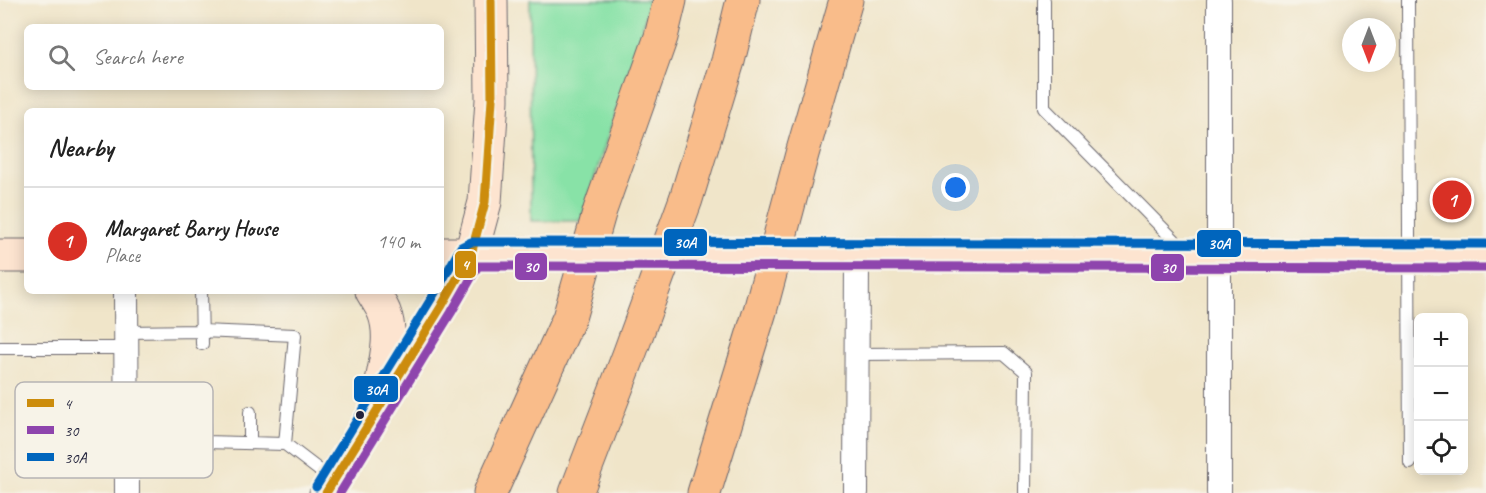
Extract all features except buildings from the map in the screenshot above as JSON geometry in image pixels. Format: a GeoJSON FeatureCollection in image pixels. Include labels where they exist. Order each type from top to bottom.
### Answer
{"type":"FeatureCollection","features":[{"type":"Feature","properties":{"kind":"highway"},"geometry":{"type":"LineString","coordinates":[[490,493],[569,318],[600,210],[661,37],[670,0]]}},
{"type":"Feature","properties":{"kind":"highway"},"geometry":{"type":"LineString","coordinates":[[576,493],[630,355],[686,199],[728,61],[743,0]]}},
{"type":"Feature","properties":{"kind":"highway"},"geometry":{"type":"LineString","coordinates":[[704,493],[760,311],[846,0]]}},
{"type":"Feature","properties":{"kind":"main road"},"geometry":{"type":"LineString","coordinates":[[330,487],[441,307],[456,254],[485,202],[492,100],[491,0]]}},
{"type":"Feature","properties":{"kind":"main road"},"geometry":{"type":"LineString","coordinates":[[456,254],[1486,256]]}},
{"type":"Feature","properties":{"kind":"main road"},"geometry":{"type":"LineString","coordinates":[[0,256],[24,256]]}},
{"type":"Feature","properties":{"kind":"main road"},"geometry":{"type":"LineString","coordinates":[[374,294],[384,311],[389,341],[378,408]]}},
{"type":"Feature","properties":{"kind":"street"},"geometry":{"type":"LineString","coordinates":[[1219,0],[1205,256],[1220,493]]}},
{"type":"Feature","properties":{"kind":"street"},"geometry":{"type":"LineString","coordinates":[[847,255],[855,354],[856,493]]}},
{"type":"Feature","properties":{"kind":"street"},"geometry":{"type":"LineString","coordinates":[[126,294],[126,382]]}},
{"type":"Feature","properties":{"kind":"lane"},"geometry":{"type":"LineString","coordinates":[[1044,0],[1044,108],[1205,256]]}},
{"type":"Feature","properties":{"kind":"lane"},"geometry":{"type":"LineString","coordinates":[[1408,0],[1410,463]]}},
{"type":"Feature","properties":{"kind":"lane"},"geometry":{"type":"LineString","coordinates":[[201,294],[202,344]]}},
{"type":"Feature","properties":{"kind":"lane"},"geometry":{"type":"LineString","coordinates":[[0,348],[126,340],[202,331],[251,339],[295,335],[285,444]]}},
{"type":"Feature","properties":{"kind":"lane"},"geometry":{"type":"LineString","coordinates":[[855,354],[1004,353],[1026,372],[1025,493]]}},
{"type":"Feature","properties":{"kind":"lane"},"geometry":{"type":"LineString","coordinates":[[250,412],[250,443]]}},
{"type":"Feature","properties":{"kind":"lane"},"geometry":{"type":"LineString","coordinates":[[213,442],[285,444],[330,487]]}},
{"type":"Feature","properties":{"kind":"green space"},"geometry":{"type":"Polygon","coordinates":[[[530,0],[649,0],[644,23],[581,221],[531,221],[530,0]]]}},
{"type":"Feature","properties":{"kind":"transit line","name":"4"},"geometry":{"type":"LineString","coordinates":[[326,493],[441,307],[471,254],[485,202],[492,100],[491,0]]}},
{"type":"Feature","properties":{"kind":"transit line","name":"30A"},"geometry":{"type":"LineString","coordinates":[[444,278],[461,247],[471,242],[1486,244]]}},
{"type":"Feature","properties":{"kind":"transit line","name":"30"},"geometry":{"type":"LineString","coordinates":[[340,493],[478,266],[1486,268]]}},
{"type":"Feature","properties":{"kind":"transit line","name":"30A"},"geometry":{"type":"LineString","coordinates":[[316,487],[434,294]]}},
{"type":"Feature","properties":{"kind":"place","name":"Margaret Barry House"},"geometry":{"type":"Point","coordinates":[1452,200]}}]}
